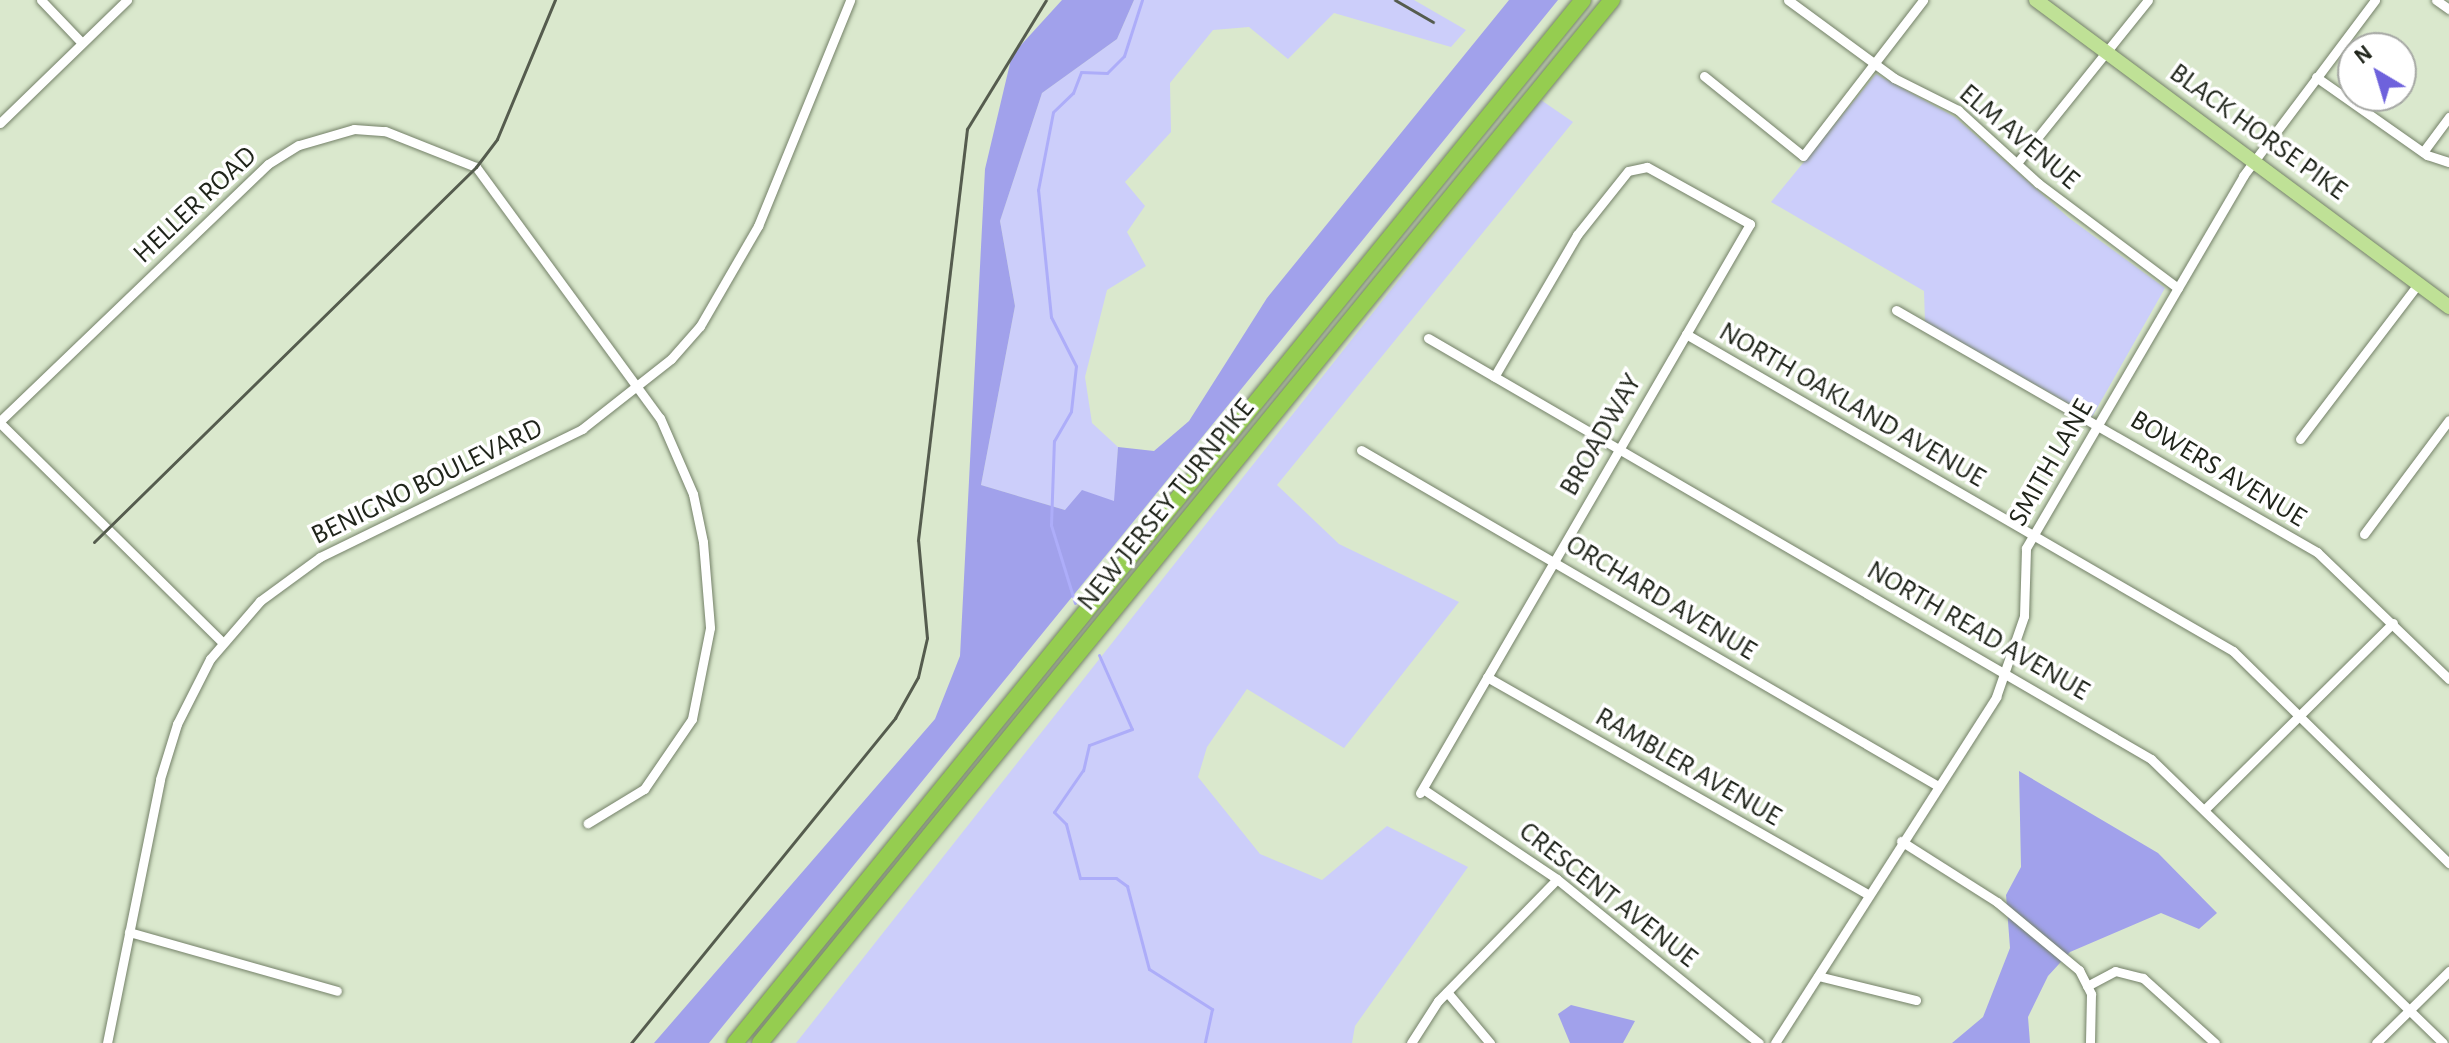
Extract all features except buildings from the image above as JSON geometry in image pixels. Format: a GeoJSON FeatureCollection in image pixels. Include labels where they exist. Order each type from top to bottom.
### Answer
{"type":"FeatureCollection","features":[{"type":"Feature","properties":{"kind":"highway","name":"NEW JERSEY TURNPIKE"},"geometry":{"type":"LineString","coordinates":[[735,1043],[1583,0]]}},
{"type":"Feature","properties":{"kind":"highway","name":"NEW JERSEY TURNPIKE"},"geometry":{"type":"LineString","coordinates":[[760,1043],[1612,0]]}},
{"type":"Feature","properties":{"kind":"main road","name":"BLACK HORSE PIKE"},"geometry":{"type":"LineString","coordinates":[[2036,0],[2449,307]]}},
{"type":"Feature","properties":{"kind":"street"},"geometry":{"type":"LineString","coordinates":[[41,0],[82,43]]}},
{"type":"Feature","properties":{"kind":"street"},"geometry":{"type":"LineString","coordinates":[[1,119],[127,0]]}},
{"type":"Feature","properties":{"kind":"street","name":"BENIGNO BOULEVARD"},"geometry":{"type":"LineString","coordinates":[[107,1043],[177,724],[223,643],[260,601],[323,555],[542,451],[639,387],[700,326],[731,278],[850,0]]}},
{"type":"Feature","properties":{"kind":"street","name":"ELM AVENUE"},"geometry":{"type":"LineString","coordinates":[[1788,0],[1875,65],[1958,110],[2017,163],[2178,288]]}},
{"type":"Feature","properties":{"kind":"street"},"geometry":{"type":"LineString","coordinates":[[1704,76],[1803,156],[1923,0]]}},
{"type":"Feature","properties":{"kind":"street"},"geometry":{"type":"LineString","coordinates":[[2017,163],[2108,54],[2148,0]]}},
{"type":"Feature","properties":{"kind":"street","name":"SMITH LANE"},"geometry":{"type":"LineString","coordinates":[[1775,1043],[2008,673],[2024,616],[2026,548],[2254,162],[2375,0]]}},
{"type":"Feature","properties":{"kind":"street"},"geometry":{"type":"LineString","coordinates":[[2436,0],[2449,9]]}},
{"type":"Feature","properties":{"kind":"street"},"geometry":{"type":"LineString","coordinates":[[2316,77],[2423,152],[2449,162]]}},
{"type":"Feature","properties":{"kind":"street"},"geometry":{"type":"LineString","coordinates":[[2423,152],[2449,117]]}},
{"type":"Feature","properties":{"kind":"street","name":"HELLER ROAD"},"geometry":{"type":"LineString","coordinates":[[0,422],[268,164],[299,145],[354,129],[424,141],[476,167],[639,387],[693,494],[710,628],[683,740],[644,789],[588,823]]}},
{"type":"Feature","properties":{"kind":"street","name":"BROADWAY"},"geometry":{"type":"LineString","coordinates":[[1421,791],[1750,224],[1637,167],[1577,235],[1494,377]]}},
{"type":"Feature","properties":{"kind":"street"},"geometry":{"type":"LineString","coordinates":[[2300,439],[2418,284]]}},
{"type":"Feature","properties":{"kind":"street","name":"BOWERS AVENUE"},"geometry":{"type":"LineString","coordinates":[[1896,310],[2317,552],[2449,679]]}},
{"type":"Feature","properties":{"kind":"street","name":"NORTH OAKLAND AVENUE"},"geometry":{"type":"LineString","coordinates":[[1686,334],[2233,651],[2449,863]]}},
{"type":"Feature","properties":{"kind":"street","name":"NORTH READ AVENUE"},"geometry":{"type":"LineString","coordinates":[[1428,338],[1620,447],[2151,759],[2206,808],[2443,1043]]}},
{"type":"Feature","properties":{"kind":"street"},"geometry":{"type":"LineString","coordinates":[[2364,534],[2449,420]]}},
{"type":"Feature","properties":{"kind":"street"},"geometry":{"type":"LineString","coordinates":[[0,422],[223,643]]}},
{"type":"Feature","properties":{"kind":"street","name":"ORCHARD AVENUE"},"geometry":{"type":"LineString","coordinates":[[1361,450],[1938,786]]}},
{"type":"Feature","properties":{"kind":"street"},"geometry":{"type":"LineString","coordinates":[[2206,808],[2393,623]]}},
{"type":"Feature","properties":{"kind":"street","name":"RAMBLER AVENUE"},"geometry":{"type":"LineString","coordinates":[[1487,677],[1868,894]]}},
{"type":"Feature","properties":{"kind":"street","name":"CRESCENT AVENUE"},"geometry":{"type":"LineString","coordinates":[[1421,791],[1557,879],[1759,1043]]}},
{"type":"Feature","properties":{"kind":"street"},"geometry":{"type":"LineString","coordinates":[[1901,841],[1997,902],[2079,970],[2087,986],[2090,1043]]}},
{"type":"Feature","properties":{"kind":"street"},"geometry":{"type":"LineString","coordinates":[[1411,1043],[1447,992],[1557,879]]}},
{"type":"Feature","properties":{"kind":"street"},"geometry":{"type":"LineString","coordinates":[[129,932],[337,991]]}},
{"type":"Feature","properties":{"kind":"street"},"geometry":{"type":"LineString","coordinates":[[2087,986],[2115,971],[2143,978],[2215,1043]]}},
{"type":"Feature","properties":{"kind":"street"},"geometry":{"type":"LineString","coordinates":[[2376,1043],[2449,971]]}},
{"type":"Feature","properties":{"kind":"street"},"geometry":{"type":"LineString","coordinates":[[1818,976],[1916,1000]]}},
{"type":"Feature","properties":{"kind":"street"},"geometry":{"type":"LineString","coordinates":[[1447,992],[1490,1043]]}},
{"type":"Feature","properties":{"kind":"shaded area"},"geometry":{"type":"Polygon","coordinates":[[[1062,0],[1134,0],[1117,39],[1042,93],[1000,221],[1015,306],[981,485],[1065,510],[1082,490],[1114,501],[1118,447],[1154,451],[1189,421],[1267,298],[1509,0],[1558,0],[709,1043],[654,1043],[935,719],[960,656],[985,169],[1012,55],[1062,0]]]}},
{"type":"Feature","properties":{"kind":"shaded area"},"geometry":{"type":"Polygon","coordinates":[[[1134,0],[1414,0],[1466,30],[1451,47],[1334,13],[1288,59],[1249,27],[1213,30],[1170,83],[1171,132],[1125,182],[1145,206],[1127,232],[1146,266],[1107,290],[1085,377],[1092,423],[1118,447],[1115,502],[1065,510],[981,485],[1015,306],[1000,221],[1042,93],[1117,39],[1134,0]]]}},
{"type":"Feature","properties":{"kind":"shaded area"},"geometry":{"type":"Polygon","coordinates":[[[1876,74],[1955,117],[2069,218],[2165,288],[2092,417],[1925,322],[1924,291],[1771,202],[1876,74]]]}},
{"type":"Feature","properties":{"kind":"shaded area"},"geometry":{"type":"Polygon","coordinates":[[[1541,100],[1573,122],[1277,485],[1339,544],[1459,602],[1344,748],[1247,689],[1207,747],[1198,777],[1260,854],[1322,880],[1387,826],[1468,867],[1355,1026],[1352,1043],[796,1043],[1541,100]]]}},
{"type":"Feature","properties":{"kind":"shaded area"},"geometry":{"type":"Polygon","coordinates":[[[2019,771],[2158,853],[2217,913],[2199,929],[2161,913],[2070,952],[2048,976],[2028,1017],[2030,1043],[1952,1043],[1983,1017],[2010,948],[2006,895],[2021,867],[2019,771]]]}},
{"type":"Feature","properties":{"kind":"shaded area"},"geometry":{"type":"Polygon","coordinates":[[[1571,1005],[1635,1021],[1623,1043],[1570,1043],[1558,1014],[1571,1005]]]}},
{"type":"Feature","properties":{"kind":"waterway"},"geometry":{"type":"LineString","coordinates":[[1075,603],[1051,525],[1054,441],[1071,411],[1076,366],[1051,317],[1038,190],[1053,112],[1073,93],[1081,72],[1107,73],[1124,56],[1142,0]]}},
{"type":"Feature","properties":{"kind":"waterway"},"geometry":{"type":"LineString","coordinates":[[1099,655],[1132,729],[1089,745],[1083,770],[1054,812],[1066,824],[1080,878],[1116,878],[1127,886],[1149,969],[1212,1009],[1205,1043]]}},
{"type":"Feature","properties":{"kind":"railway"},"geometry":{"type":"LineString","coordinates":[[94,542],[476,167],[497,139],[555,0]]}},
{"type":"Feature","properties":{"kind":"railway"},"geometry":{"type":"LineString","coordinates":[[631,1043],[895,718],[918,677],[927,638],[918,540],[967,129],[1046,0]]}},
{"type":"Feature","properties":{"kind":"railway"},"geometry":{"type":"LineString","coordinates":[[1395,0],[1433,22]]}}]}
